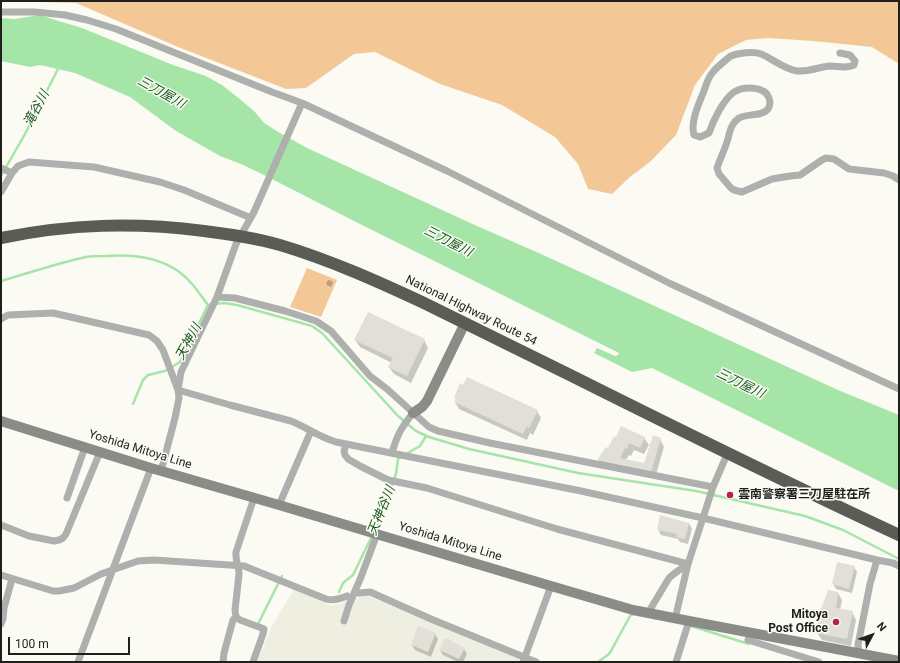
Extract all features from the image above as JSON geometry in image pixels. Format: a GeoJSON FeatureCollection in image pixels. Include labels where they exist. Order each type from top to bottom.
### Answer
{"type":"FeatureCollection","features":[{"type":"Feature","properties":{"kind":"highway","name":"National Highway Route 54"},"geometry":{"type":"LineString","coordinates":[[1,238],[58,228],[145,225],[176,227],[240,236],[279,245],[368,277],[899,535]]}},
{"type":"Feature","properties":{"kind":"main road"},"geometry":{"type":"LineString","coordinates":[[413,413],[422,407],[427,401],[465,323]]}},
{"type":"Feature","properties":{"kind":"main road","name":"Yoshida Mitoya Line"},"geometry":{"type":"LineString","coordinates":[[1,421],[156,470],[633,610],[859,654],[875,660],[899,661]]}},
{"type":"Feature","properties":{"kind":"street"},"geometry":{"type":"LineString","coordinates":[[1,12],[35,12],[65,15],[87,20],[109,27],[301,105],[447,171],[670,284],[899,389]]}},
{"type":"Feature","properties":{"kind":"street"},"geometry":{"type":"LineString","coordinates":[[840,53],[850,55],[855,61],[854,65],[848,67],[831,66],[796,71],[759,53],[751,52],[731,56],[713,71],[710,76],[693,121],[692,131],[694,135],[700,137],[709,134],[717,115],[728,98],[735,92],[746,89],[763,90],[767,93],[770,99],[770,106],[765,112],[748,115],[734,122],[730,129],[727,142],[717,168],[719,174],[734,190],[742,192],[772,179],[800,175],[826,158],[834,159],[849,169],[884,173],[899,180]]}},
{"type":"Feature","properties":{"kind":"street"},"geometry":{"type":"LineString","coordinates":[[178,390],[181,372],[217,297],[236,244],[253,215],[301,105]]}},
{"type":"Feature","properties":{"kind":"street"},"geometry":{"type":"LineString","coordinates":[[1,192],[10,172],[18,166],[29,162],[94,167],[160,182],[253,215]]}},
{"type":"Feature","properties":{"kind":"street"},"geometry":{"type":"LineString","coordinates":[[1,168],[10,172]]}},
{"type":"Feature","properties":{"kind":"street"},"geometry":{"type":"LineString","coordinates":[[217,297],[235,298],[285,311],[320,323],[331,331],[370,376],[429,427],[438,431],[713,488]]}},
{"type":"Feature","properties":{"kind":"street"},"geometry":{"type":"LineString","coordinates":[[1,319],[8,315],[53,313],[150,335],[161,345],[178,390],[179,398],[175,418],[156,470],[112,571],[78,662]]}},
{"type":"Feature","properties":{"kind":"street"},"geometry":{"type":"LineString","coordinates":[[178,390],[291,421],[326,439],[346,444],[581,491],[703,518],[893,563],[899,566]]}},
{"type":"Feature","properties":{"kind":"street"},"geometry":{"type":"LineString","coordinates":[[392,453],[402,426],[413,413]]}},
{"type":"Feature","properties":{"kind":"street"},"geometry":{"type":"LineString","coordinates":[[279,505],[310,431]]}},
{"type":"Feature","properties":{"kind":"street"},"geometry":{"type":"LineString","coordinates":[[346,444],[344,452],[348,459],[388,480],[427,488],[558,529],[688,564]]}},
{"type":"Feature","properties":{"kind":"street"},"geometry":{"type":"LineString","coordinates":[[67,498],[85,447]]}},
{"type":"Feature","properties":{"kind":"street"},"geometry":{"type":"LineString","coordinates":[[1,524],[30,536],[54,540],[63,538],[100,452]]}},
{"type":"Feature","properties":{"kind":"street"},"geometry":{"type":"LineString","coordinates":[[675,619],[688,564],[709,499],[728,452]]}},
{"type":"Feature","properties":{"kind":"street"},"geometry":{"type":"LineString","coordinates":[[223,662],[233,620],[236,617],[235,610],[240,574],[236,552],[254,498]]}},
{"type":"Feature","properties":{"kind":"street"},"geometry":{"type":"LineString","coordinates":[[344,621],[348,605],[361,577],[377,534]]}},
{"type":"Feature","properties":{"kind":"street"},"geometry":{"type":"LineString","coordinates":[[1,575],[53,591],[59,591],[74,588],[101,574],[138,561],[154,560],[238,565],[250,568],[326,599],[334,600],[347,596]]}},
{"type":"Feature","properties":{"kind":"street"},"geometry":{"type":"LineString","coordinates":[[859,654],[858,645],[870,584],[877,560]]}},
{"type":"Feature","properties":{"kind":"street"},"geometry":{"type":"LineString","coordinates":[[648,613],[669,578],[688,564]]}},
{"type":"Feature","properties":{"kind":"street"},"geometry":{"type":"LineString","coordinates":[[1,624],[12,579]]}},
{"type":"Feature","properties":{"kind":"street"},"geometry":{"type":"LineString","coordinates":[[524,660],[551,586]]}},
{"type":"Feature","properties":{"kind":"street"},"geometry":{"type":"LineString","coordinates":[[359,593],[370,592],[524,660],[536,662]]}},
{"type":"Feature","properties":{"kind":"street"},"geometry":{"type":"LineString","coordinates":[[236,617],[264,629],[253,662]]}},
{"type":"Feature","properties":{"kind":"street"},"geometry":{"type":"LineString","coordinates":[[676,662],[689,621]]}},
{"type":"Feature","properties":{"kind":"street"},"geometry":{"type":"LineString","coordinates":[[750,633],[748,640],[819,662]]}},
{"type":"Feature","properties":{"kind":"shaded area"},"geometry":{"type":"Polygon","coordinates":[[[1,1],[899,1],[899,64],[872,47],[768,38],[746,40],[718,54],[695,85],[676,135],[651,161],[630,177],[612,194],[588,189],[578,164],[555,137],[502,105],[440,84],[375,52],[354,54],[306,88],[286,89],[178,47],[76,3],[1,1]]]}},
{"type":"Feature","properties":{"kind":"shaded area"},"geometry":{"type":"Polygon","coordinates":[[[307,268],[337,280],[321,317],[290,307],[307,268]]]}},
{"type":"Feature","properties":{"kind":"shaded area"},"geometry":{"type":"Polygon","coordinates":[[[294,589],[331,606],[366,595],[520,659],[519,662],[257,662],[272,626],[294,589]]]}},
{"type":"Feature","properties":{"kind":"water","name":"三刀屋川"},"geometry":{"type":"Polygon","coordinates":[[[39,15],[82,28],[173,65],[206,76],[222,85],[241,100],[255,112],[264,123],[307,148],[838,390],[899,415],[899,491],[652,368],[632,372],[594,353],[597,348],[615,356],[619,353],[262,174],[220,156],[176,131],[130,97],[75,73],[40,65],[30,67],[1,61],[1,18],[15,19],[39,15]]]}},
{"type":"Feature","properties":{"kind":"building"},"geometry":{"type":"Polygon","coordinates":[[[368,312],[425,339],[407,376],[388,367],[393,358],[354,340],[368,312]]]}},
{"type":"Feature","properties":{"kind":"building"},"geometry":{"type":"Polygon","coordinates":[[[467,377],[538,410],[529,428],[526,427],[523,434],[454,402],[456,399],[454,398],[460,383],[463,385],[467,377]]]}},
{"type":"Feature","properties":{"kind":"building"},"geometry":{"type":"Polygon","coordinates":[[[621,426],[645,437],[640,448],[629,443],[627,449],[625,448],[620,458],[644,463],[653,435],[661,438],[651,472],[597,460],[606,447],[608,448],[614,436],[616,437],[621,426]]]}},
{"type":"Feature","properties":{"kind":"building"},"geometry":{"type":"Polygon","coordinates":[[[660,515],[689,523],[685,539],[676,537],[677,534],[657,530],[660,515]]]}},
{"type":"Feature","properties":{"kind":"building"},"geometry":{"type":"Polygon","coordinates":[[[837,562],[855,566],[849,589],[832,584],[837,562]]]}},
{"type":"Feature","properties":{"kind":"building"},"geometry":{"type":"Polygon","coordinates":[[[828,590],[838,592],[836,608],[853,611],[847,639],[816,633],[821,609],[828,590]]]}},
{"type":"Feature","properties":{"kind":"building"},"geometry":{"type":"Polygon","coordinates":[[[418,626],[436,633],[428,652],[411,645],[418,626]]]}},
{"type":"Feature","properties":{"kind":"building"},"geometry":{"type":"Polygon","coordinates":[[[445,638],[465,648],[459,659],[439,650],[445,638]]]}},
{"type":"Feature","properties":{"kind":"waterway","name":"滝谷川"},"geometry":{"type":"LineString","coordinates":[[1,176],[25,134],[59,67]]}},
{"type":"Feature","properties":{"kind":"waterway"},"geometry":{"type":"LineString","coordinates":[[1,281],[86,257],[114,255],[143,257],[161,262],[178,271],[191,283],[208,305]]}},
{"type":"Feature","properties":{"kind":"waterway"},"geometry":{"type":"LineString","coordinates":[[208,305],[224,303],[237,305],[312,326],[322,333],[398,416],[416,431],[429,437],[469,449],[578,473],[696,491],[805,516],[843,530],[899,559]]}},
{"type":"Feature","properties":{"kind":"waterway","name":"天神川"},"geometry":{"type":"LineString","coordinates":[[133,404],[143,380],[148,375],[165,371],[180,362],[208,305]]}},
{"type":"Feature","properties":{"kind":"waterway","name":"天神谷川"},"geometry":{"type":"LineString","coordinates":[[406,454],[420,446],[426,436]]}},
{"type":"Feature","properties":{"kind":"waterway","name":"天神谷川"},"geometry":{"type":"LineString","coordinates":[[375,531],[396,474],[398,459],[402,457]]}},
{"type":"Feature","properties":{"kind":"waterway","name":"天神谷川"},"geometry":{"type":"LineString","coordinates":[[339,592],[343,583],[353,575],[372,536]]}},
{"type":"Feature","properties":{"kind":"waterway","name":"天神谷川"},"geometry":{"type":"LineString","coordinates":[[257,626],[282,576]]}},
{"type":"Feature","properties":{"kind":"waterway"},"geometry":{"type":"LineString","coordinates":[[598,662],[609,654],[630,616],[633,614]]}},
{"type":"Feature","properties":{"kind":"waterway"},"geometry":{"type":"LineString","coordinates":[[691,626],[749,644]]}},
{"type":"Feature","properties":{"kind":"place","name":"雲南警察署三刀屋駐在所"},"geometry":{"type":"Point","coordinates":[730,495]}},
{"type":"Feature","properties":{"kind":"place","name":"Mitoya Post Office"},"geometry":{"type":"Point","coordinates":[836,622]}}]}
